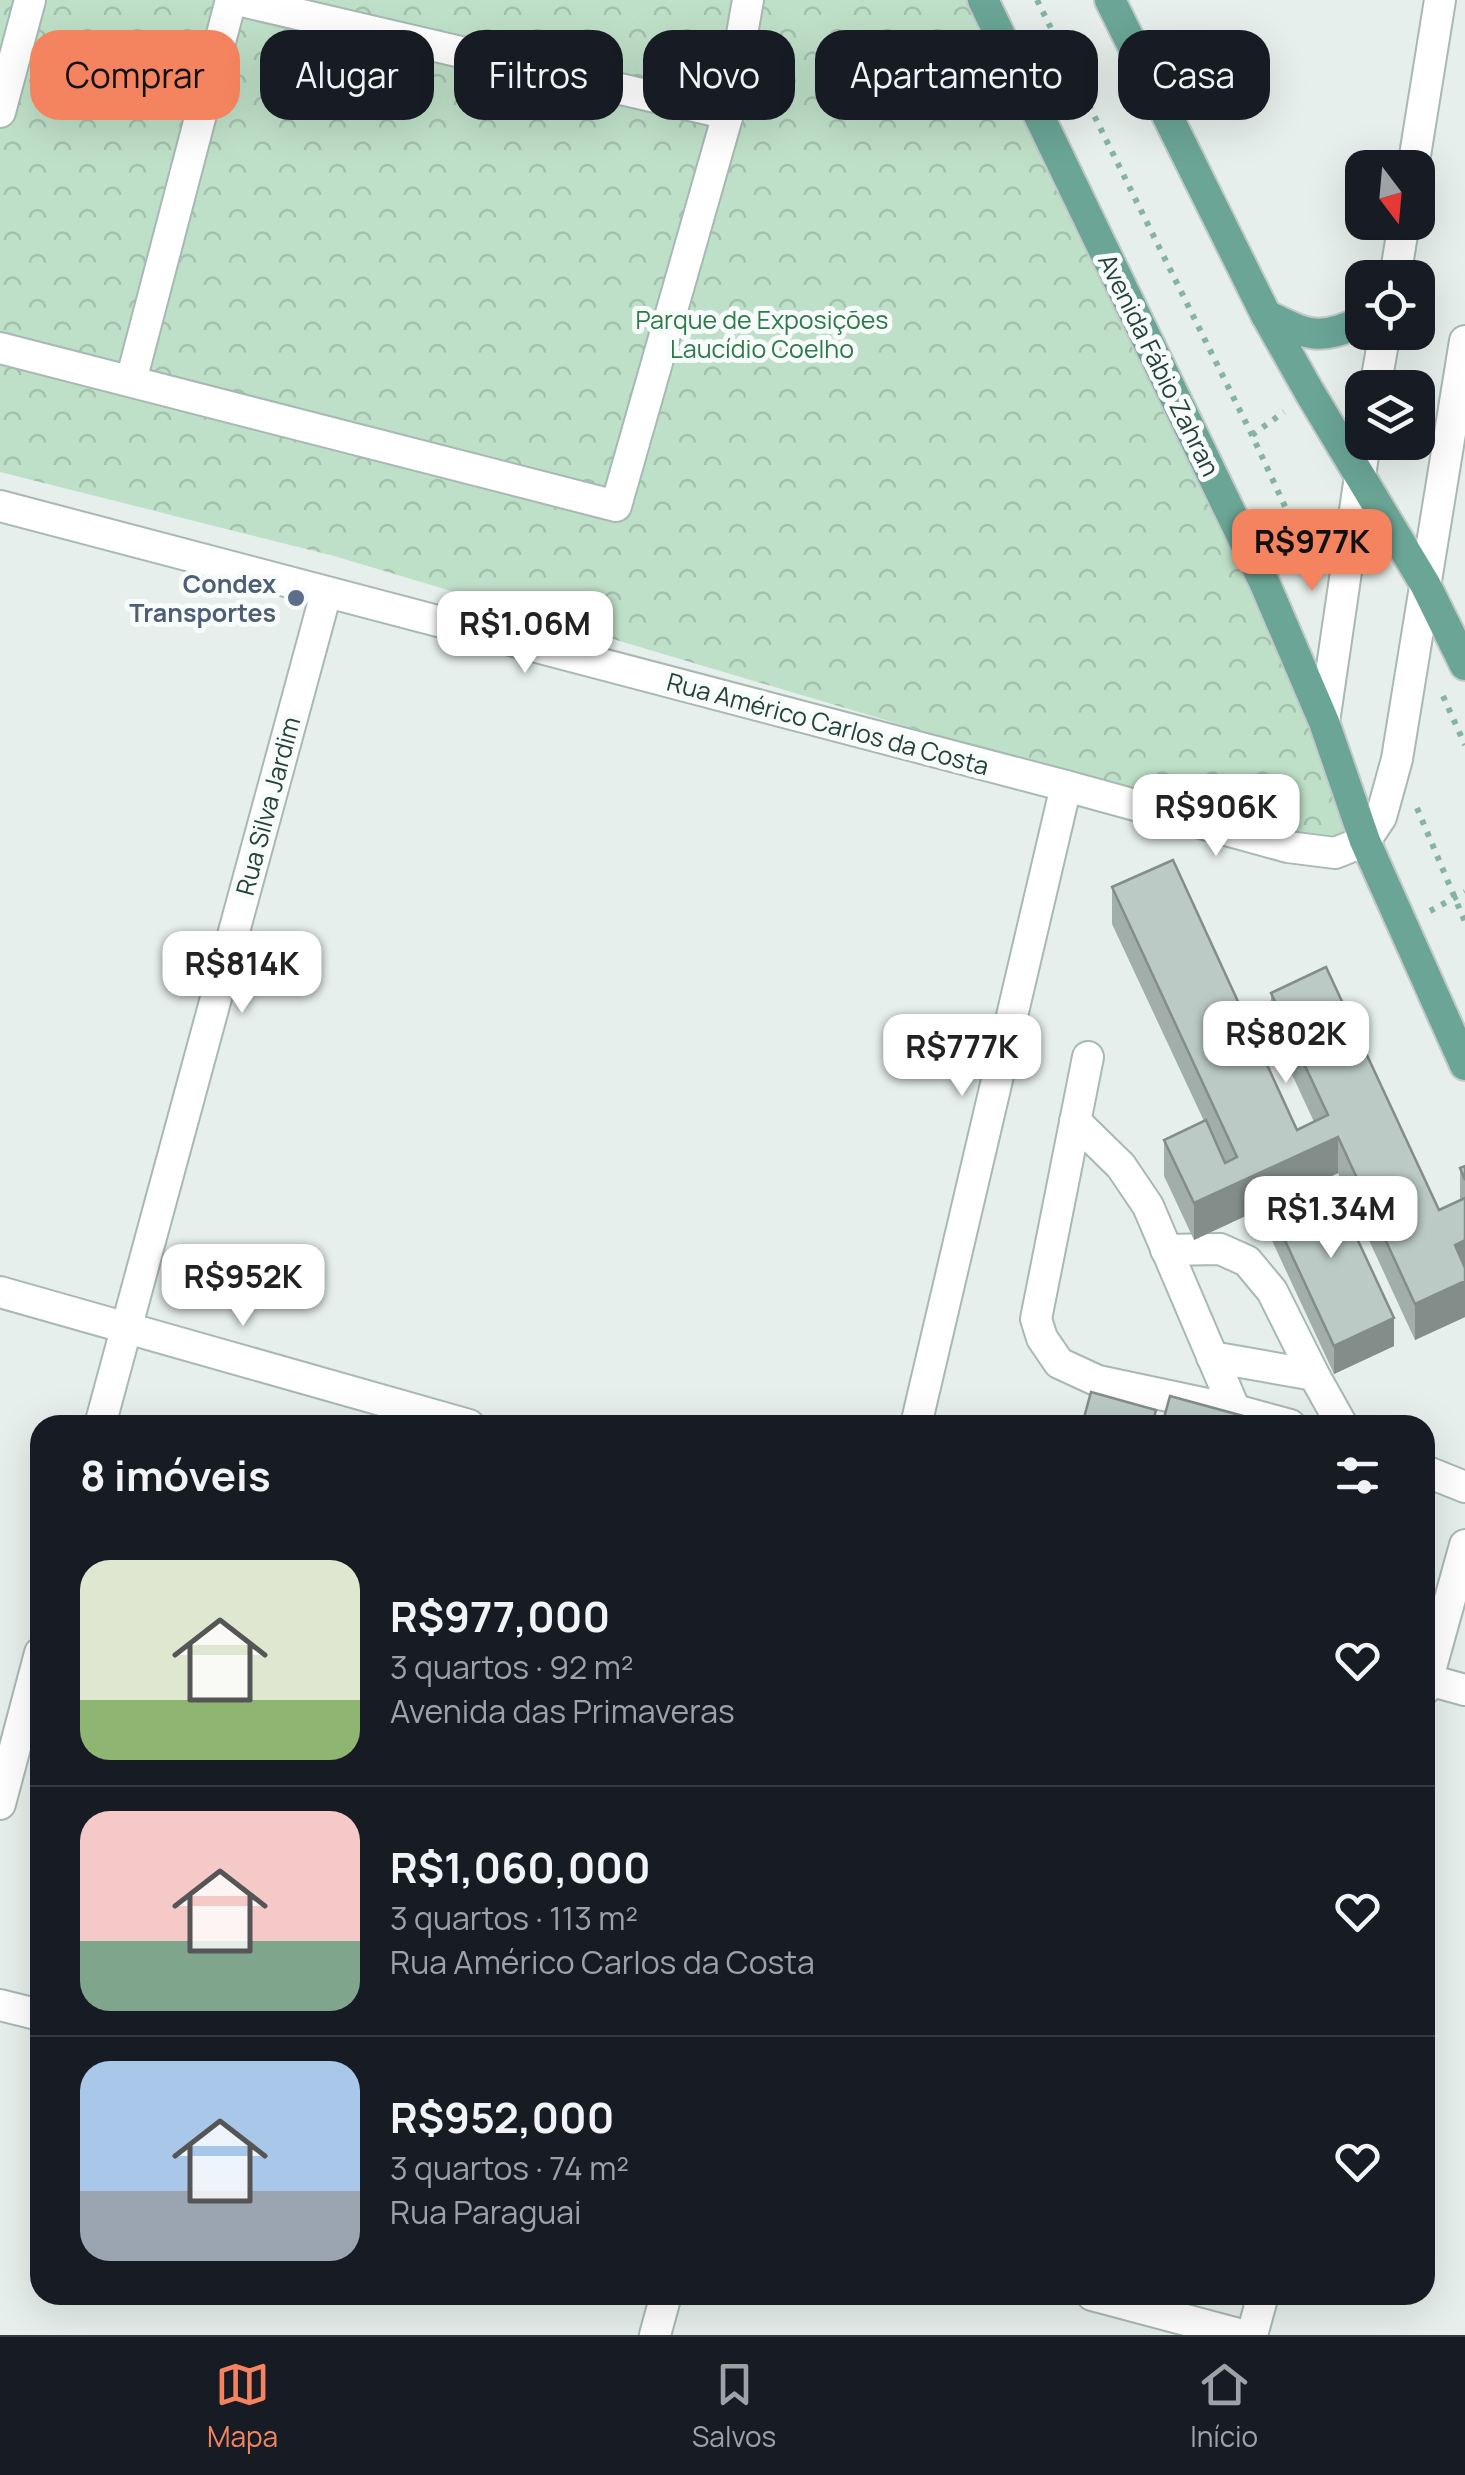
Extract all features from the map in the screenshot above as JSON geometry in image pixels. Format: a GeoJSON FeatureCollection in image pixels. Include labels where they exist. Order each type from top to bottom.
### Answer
{"type":"FeatureCollection","features":[{"type":"Feature","properties":{"kind":"main road","name":"Avenida Fábio Zahran"},"geometry":{"type":"LineString","coordinates":[[983,0],[1264,584],[1324,722],[1365,841],[1465,1065]]}},
{"type":"Feature","properties":{"kind":"main road"},"geometry":{"type":"LineString","coordinates":[[1110,0],[1266,315],[1425,584],[1465,665]]}},
{"type":"Feature","properties":{"kind":"main road"},"geometry":{"type":"LineString","coordinates":[[1266,315],[1303,333],[1330,334],[1345,328]]}},
{"type":"Feature","properties":{"kind":"street"},"geometry":{"type":"LineString","coordinates":[[0,112],[30,0]]}},
{"type":"Feature","properties":{"kind":"street"},"geometry":{"type":"LineString","coordinates":[[131,382],[234,0],[643,94]]}},
{"type":"Feature","properties":{"kind":"street"},"geometry":{"type":"LineString","coordinates":[[743,30],[748,0]]}},
{"type":"Feature","properties":{"kind":"street"},"geometry":{"type":"LineString","coordinates":[[1416,150],[1440,0]]}},
{"type":"Feature","properties":{"kind":"street"},"geometry":{"type":"LineString","coordinates":[[0,348],[616,506],[726,120]]}},
{"type":"Feature","properties":{"kind":"street"},"geometry":{"type":"LineString","coordinates":[[1365,841],[1381,817],[1397,759],[1465,341]]}},
{"type":"Feature","properties":{"kind":"street"},"geometry":{"type":"LineString","coordinates":[[1324,722],[1362,460]]}},
{"type":"Feature","properties":{"kind":"street","name":"Rua Américo Carlos da Costa"},"geometry":{"type":"LineString","coordinates":[[0,506],[1288,847],[1335,852],[1365,841]]}},
{"type":"Feature","properties":{"kind":"street","name":"Rua Silva Jardim"},"geometry":{"type":"LineString","coordinates":[[103,1415],[326,592]]}},
{"type":"Feature","properties":{"kind":"street"},"geometry":{"type":"LineString","coordinates":[[918,1415],[1066,786]]}},
{"type":"Feature","properties":{"kind":"street"},"geometry":{"type":"LineString","coordinates":[[1088,1057],[1036,1319],[1042,1338],[1059,1363],[1098,1381],[1253,1415]]}},
{"type":"Feature","properties":{"kind":"street"},"geometry":{"type":"LineString","coordinates":[[1075,1121],[1121,1166],[1148,1206],[1235,1410]]}},
{"type":"Feature","properties":{"kind":"street"},"geometry":{"type":"LineString","coordinates":[[1166,1250],[1220,1249],[1247,1261],[1272,1291],[1336,1415]]}},
{"type":"Feature","properties":{"kind":"street"},"geometry":{"type":"LineString","coordinates":[[0,1292],[433,1415]]}},
{"type":"Feature","properties":{"kind":"street"},"geometry":{"type":"LineString","coordinates":[[1212,1358],[1314,1375]]}},
{"type":"Feature","properties":{"kind":"street"},"geometry":{"type":"LineString","coordinates":[[1435,1475],[1465,1487]]}},
{"type":"Feature","properties":{"kind":"street"},"geometry":{"type":"LineString","coordinates":[[1435,1651],[1465,1545]]}},
{"type":"Feature","properties":{"kind":"street"},"geometry":{"type":"LineString","coordinates":[[1435,1685],[1465,1690]]}},
{"type":"Feature","properties":{"kind":"street"},"geometry":{"type":"LineString","coordinates":[[0,1804],[30,1691]]}},
{"type":"Feature","properties":{"kind":"street"},"geometry":{"type":"LineString","coordinates":[[0,2005],[30,2012]]}},
{"type":"Feature","properties":{"kind":"street"},"geometry":{"type":"LineString","coordinates":[[655,2335],[663,2305]]}},
{"type":"Feature","properties":{"kind":"street"},"geometry":{"type":"LineString","coordinates":[[1130,2305],[1242,2335]]}},
{"type":"Feature","properties":{"kind":"street"},"geometry":{"type":"LineString","coordinates":[[1252,2335],[1260,2305]]}},
{"type":"Feature","properties":{"kind":"path"},"geometry":{"type":"LineString","coordinates":[[1036,0],[1252,435]]}},
{"type":"Feature","properties":{"kind":"green space","name":"Parque de Exposições Laucídio Coelho"},"geometry":{"type":"Polygon","coordinates":[[[0,0],[977,0],[992,30],[815,30],[815,120],[1035,120],[1274,614],[1363,841],[1334,850],[334,556],[0,472],[0,0]]]}},
{"type":"Feature","properties":{"kind":"building"},"geometry":{"type":"Polygon","coordinates":[[[1173,860],[1297,1130],[1328,1115],[1271,993],[1326,967],[1439,1210],[1465,1198],[1465,1240],[1455,1245],[1465,1268],[1465,1281],[1415,1304],[1338,1137],[1194,1203],[1164,1140],[1206,1120],[1225,1163],[1237,1157],[1112,887],[1173,860]]]}},
{"type":"Feature","properties":{"kind":"building"},"geometry":{"type":"Polygon","coordinates":[[[1328,1176],[1394,1318],[1334,1346],[1268,1204],[1328,1176]]]}},
{"type":"Feature","properties":{"kind":"building"},"geometry":{"type":"Polygon","coordinates":[[[1091,1392],[1156,1410],[1155,1415],[1085,1415],[1091,1392]]]}},
{"type":"Feature","properties":{"kind":"building"},"geometry":{"type":"Polygon","coordinates":[[[1170,1396],[1239,1415],[1165,1415],[1170,1396]]]}},
{"type":"Feature","properties":{"kind":"place","name":"Condex Transportes"},"geometry":{"type":"Point","coordinates":[296,598]}}]}
